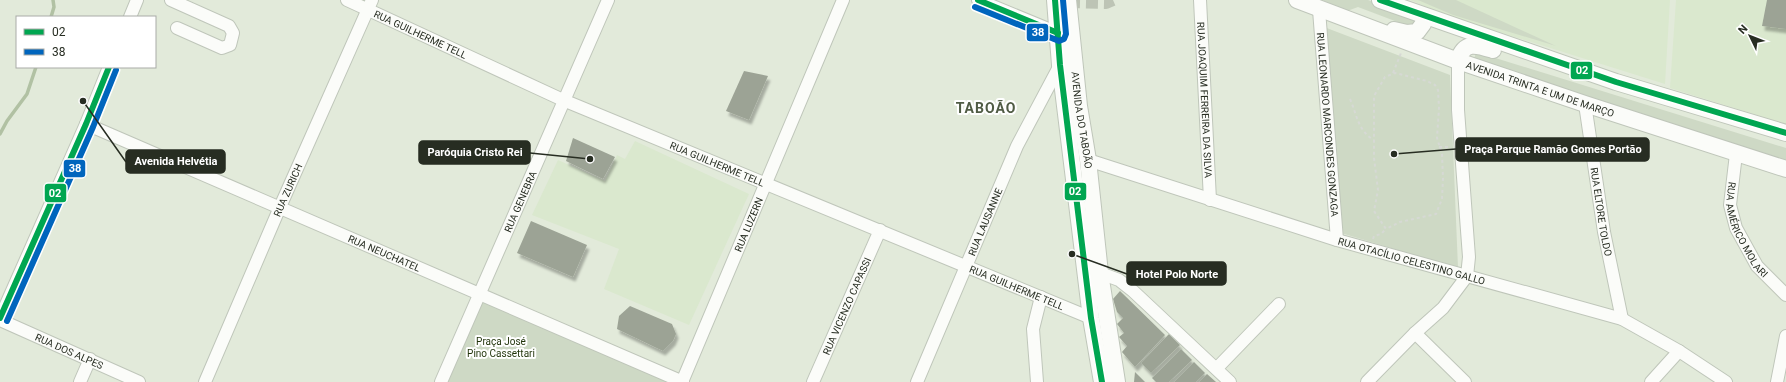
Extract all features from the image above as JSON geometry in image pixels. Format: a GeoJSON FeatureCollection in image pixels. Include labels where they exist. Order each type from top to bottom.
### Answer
{"type":"FeatureCollection","features":[{"type":"Feature","properties":{"kind":"main road","name":"AVENIDA DO TABOÃO"},"geometry":{"type":"LineString","coordinates":[[1055,0],[1065,33],[1088,160],[1100,273],[1117,382]]}},
{"type":"Feature","properties":{"kind":"main road","name":"AVENIDA DO TABOÃO"},"geometry":{"type":"LineString","coordinates":[[1068,0],[1060,65],[1091,318],[1102,382]]}},
{"type":"Feature","properties":{"kind":"main road","name":"AVENIDA TRINTA E UM DE MARÇO"},"geometry":{"type":"LineString","coordinates":[[1297,0],[1319,10],[1458,61],[1736,154],[1786,169]]}},
{"type":"Feature","properties":{"kind":"main road"},"geometry":{"type":"LineString","coordinates":[[1380,0],[1545,58],[1655,94],[1786,133]]}},
{"type":"Feature","properties":{"kind":"main road"},"geometry":{"type":"LineString","coordinates":[[1342,18],[1366,21],[1412,34],[1420,29],[1424,16]]}},
{"type":"Feature","properties":{"kind":"main road"},"geometry":{"type":"LineString","coordinates":[[1458,61],[1465,48],[1475,45],[1524,58],[1545,58]]}},
{"type":"Feature","properties":{"kind":"street"},"geometry":{"type":"LineString","coordinates":[[130,16],[137,0]]}},
{"type":"Feature","properties":{"kind":"street"},"geometry":{"type":"LineString","coordinates":[[172,0],[229,26],[233,33],[230,44],[222,48],[177,28]]}},
{"type":"Feature","properties":{"kind":"street","name":"RUA GUILHERME TELL"},"geometry":{"type":"LineString","coordinates":[[347,0],[370,5],[563,100],[1091,318]]}},
{"type":"Feature","properties":{"kind":"street","name":"RUA GENEBRA"},"geometry":{"type":"LineString","coordinates":[[441,382],[608,0]]}},
{"type":"Feature","properties":{"kind":"street","name":"RUA LUZERN"},"geometry":{"type":"LineString","coordinates":[[682,382],[843,0]]}},
{"type":"Feature","properties":{"kind":"street"},"geometry":{"type":"LineString","coordinates":[[978,0],[1065,33]]}},
{"type":"Feature","properties":{"kind":"street","name":"RUA JOAQUIM FERREIRA DA SILVA"},"geometry":{"type":"LineString","coordinates":[[1200,0],[1210,200]]}},
{"type":"Feature","properties":{"kind":"street","name":"RUA ZURICH"},"geometry":{"type":"LineString","coordinates":[[206,382],[280,207],[370,5]]}},
{"type":"Feature","properties":{"kind":"street","name":"RUA LEONARDO MARCONDES GONZAGA"},"geometry":{"type":"LineString","coordinates":[[1319,10],[1337,240]]}},
{"type":"Feature","properties":{"kind":"street"},"geometry":{"type":"LineString","coordinates":[[1367,382],[1415,333],[1443,308],[1467,276],[1469,257],[1458,110],[1458,61]]}},
{"type":"Feature","properties":{"kind":"street","name":"RUA LAUSANNE"},"geometry":{"type":"LineString","coordinates":[[917,382],[1017,146],[1060,65]]}},
{"type":"Feature","properties":{"kind":"street"},"geometry":{"type":"LineString","coordinates":[[0,319],[86,124],[109,68]]}},
{"type":"Feature","properties":{"kind":"street","name":"RUA ELTORE TOLDO"},"geometry":{"type":"LineString","coordinates":[[1585,104],[1604,232],[1622,319]]}},
{"type":"Feature","properties":{"kind":"street","name":"RUA NEUCHATEL"},"geometry":{"type":"LineString","coordinates":[[86,124],[682,382]]}},
{"type":"Feature","properties":{"kind":"street","name":"RUA AMÉRICO MOLARI"},"geometry":{"type":"LineString","coordinates":[[1736,154],[1730,205],[1736,228],[1757,266],[1786,295]]}},
{"type":"Feature","properties":{"kind":"street","name":"RUA OTACÍLIO CELESTINO GALLO"},"geometry":{"type":"LineString","coordinates":[[1088,160],[1337,240],[1622,319],[1679,351],[1726,382]]}},
{"type":"Feature","properties":{"kind":"street","name":"RUA VICENZO CAPASSI"},"geometry":{"type":"LineString","coordinates":[[813,382],[880,230]]}},
{"type":"Feature","properties":{"kind":"street"},"geometry":{"type":"LineString","coordinates":[[1100,273],[1119,280],[1134,291],[1217,368],[1230,382]]}},
{"type":"Feature","properties":{"kind":"street"},"geometry":{"type":"LineString","coordinates":[[1037,382],[1032,329],[1041,297]]}},
{"type":"Feature","properties":{"kind":"street"},"geometry":{"type":"LineString","coordinates":[[1217,368],[1279,304]]}},
{"type":"Feature","properties":{"kind":"street","name":"RUA DOS ALPES"},"geometry":{"type":"LineString","coordinates":[[0,319],[139,382]]}},
{"type":"Feature","properties":{"kind":"street"},"geometry":{"type":"LineString","coordinates":[[1415,333],[1465,382]]}},
{"type":"Feature","properties":{"kind":"street"},"geometry":{"type":"LineString","coordinates":[[1777,382],[1786,336]]}},
{"type":"Feature","properties":{"kind":"street"},"geometry":{"type":"LineString","coordinates":[[1650,382],[1679,351]]}},
{"type":"Feature","properties":{"kind":"street"},"geometry":{"type":"LineString","coordinates":[[80,382],[90,359]]}},
{"type":"Feature","properties":{"kind":"path"},"geometry":{"type":"LineString","coordinates":[[1392,74],[1406,42]]}},
{"type":"Feature","properties":{"kind":"path"},"geometry":{"type":"LineString","coordinates":[[1369,249],[1374,236],[1381,234],[1386,229],[1400,222],[1436,214],[1442,199],[1442,154],[1437,138],[1439,108],[1438,90],[1435,85],[1427,81],[1400,73],[1385,77],[1374,96],[1374,158],[1378,190],[1374,211],[1386,229]]}},
{"type":"Feature","properties":{"kind":"path"},"geometry":{"type":"LineString","coordinates":[[1350,100],[1355,110],[1360,127],[1369,137],[1374,140]]}},
{"type":"Feature","properties":{"kind":"shaded area"},"geometry":{"type":"Polygon","coordinates":[[[1410,0],[1670,0],[1665,84],[1451,17],[1410,0]]]}},
{"type":"Feature","properties":{"kind":"shaded area"},"geometry":{"type":"Polygon","coordinates":[[[1676,0],[1786,0],[1786,124],[1670,88],[1676,0]]]}},
{"type":"Feature","properties":{"kind":"shaded area"},"geometry":{"type":"Polygon","coordinates":[[[635,141],[749,194],[689,325],[604,289],[619,249],[532,215],[558,160],[605,181],[617,155],[625,159],[635,141]]]}},
{"type":"Feature","properties":{"kind":"green space"},"geometry":{"type":"Polygon","coordinates":[[[1322,0],[1368,0],[1420,21],[1416,29],[1358,7],[1347,11],[1322,0]]]}},
{"type":"Feature","properties":{"kind":"green space"},"geometry":{"type":"Polygon","coordinates":[[[1418,0],[1456,0],[1556,46],[1453,15],[1418,0]]]}},
{"type":"Feature","properties":{"kind":"green space"},"geometry":{"type":"Polygon","coordinates":[[[1324,27],[1450,75],[1458,268],[1341,233],[1324,27]]]}},
{"type":"Feature","properties":{"kind":"green space"},"geometry":{"type":"Polygon","coordinates":[[[1476,52],[1786,148],[1786,160],[1473,63],[1476,52]]]}},
{"type":"Feature","properties":{"kind":"green space","name":"Praça José Pino Cassettari"},"geometry":{"type":"Polygon","coordinates":[[[483,300],[671,382],[446,382],[483,300]]]}},
{"type":"Feature","properties":{"kind":"building"},"geometry":{"type":"Polygon","coordinates":[[[1767,0],[1786,0],[1786,29],[1762,26],[1767,0]]]}},
{"type":"Feature","properties":{"kind":"building"},"geometry":{"type":"Polygon","coordinates":[[[744,71],[768,76],[749,120],[726,111],[744,71]]]}},
{"type":"Feature","properties":{"kind":"building"},"geometry":{"type":"Polygon","coordinates":[[[573,138],[615,157],[603,179],[566,161],[573,138]]]}},
{"type":"Feature","properties":{"kind":"building"},"geometry":{"type":"Polygon","coordinates":[[[531,221],[587,245],[573,277],[517,253],[531,221]]]}},
{"type":"Feature","properties":{"kind":"building"},"geometry":{"type":"Polygon","coordinates":[[[1120,291],[1165,335],[1135,367],[1122,352],[1127,346],[1119,337],[1124,333],[1117,324],[1123,318],[1117,312],[1113,299],[1120,291]]]}},
{"type":"Feature","properties":{"kind":"building"},"geometry":{"type":"Polygon","coordinates":[[[630,306],[672,324],[676,334],[673,341],[663,351],[617,329],[619,316],[630,306]]]}},
{"type":"Feature","properties":{"kind":"building"},"geometry":{"type":"Polygon","coordinates":[[[1169,334],[1180,345],[1151,373],[1141,363],[1169,334]]]}},
{"type":"Feature","properties":{"kind":"building"},"geometry":{"type":"Polygon","coordinates":[[[1181,349],[1192,360],[1169,382],[1156,382],[1152,378],[1181,349]]]}},
{"type":"Feature","properties":{"kind":"building"},"geometry":{"type":"Polygon","coordinates":[[[1194,362],[1205,373],[1196,382],[1174,382],[1194,362]]]}},
{"type":"Feature","properties":{"kind":"building"},"geometry":{"type":"Polygon","coordinates":[[[1135,372],[1145,382],[1134,382],[1135,372]]]}},
{"type":"Feature","properties":{"kind":"building"},"geometry":{"type":"Polygon","coordinates":[[[1207,374],[1216,382],[1199,382],[1207,374]]]}},
{"type":"Feature","properties":{"kind":"waterway"},"geometry":{"type":"LineString","coordinates":[[51,16],[54,7],[53,0]]}},
{"type":"Feature","properties":{"kind":"waterway"},"geometry":{"type":"LineString","coordinates":[[0,134],[7,121],[27,94],[36,68]]}},
{"type":"Feature","properties":{"kind":"tunnel"},"geometry":{"type":"LineString","coordinates":[[1068,2],[1106,3],[1113,0]]}},
{"type":"Feature","properties":{"kind":"transit line","name":"02"},"geometry":{"type":"LineString","coordinates":[[978,0],[1058,33]]}},
{"type":"Feature","properties":{"kind":"transit line","name":"02"},"geometry":{"type":"LineString","coordinates":[[1055,0],[1060,65],[1091,318],[1102,382]]}},
{"type":"Feature","properties":{"kind":"transit line","name":"38"},"geometry":{"type":"LineString","coordinates":[[975,7],[1059,41],[1064,39],[1066,34],[1063,0]]}},
{"type":"Feature","properties":{"kind":"transit line","name":"02"},"geometry":{"type":"LineString","coordinates":[[1380,0],[1616,82],[1786,133]]}},
{"type":"Feature","properties":{"kind":"transit line","name":"02"},"geometry":{"type":"LineString","coordinates":[[0,318],[86,124],[109,68]]}},
{"type":"Feature","properties":{"kind":"transit line","name":"38"},"geometry":{"type":"LineString","coordinates":[[7,321],[93,127],[116,70]]}},
{"type":"Feature","properties":{"kind":"place","name":"Avenida Helvétia"},"geometry":{"type":"Point","coordinates":[83,101]}},
{"type":"Feature","properties":{"kind":"place","name":"Praça Parque Ramão Gomes Portão"},"geometry":{"type":"Point","coordinates":[1394,154]}},
{"type":"Feature","properties":{"kind":"place","name":"Paróquia Cristo Rei"},"geometry":{"type":"Point","coordinates":[590,159]}},
{"type":"Feature","properties":{"kind":"place","name":"Hotel Polo Norte"},"geometry":{"type":"Point","coordinates":[1072,254]}},
{"type":"Feature","properties":{"kind":"district","name":"TABOÃO"},"geometry":{"type":"Point","coordinates":[986,108]}}]}
